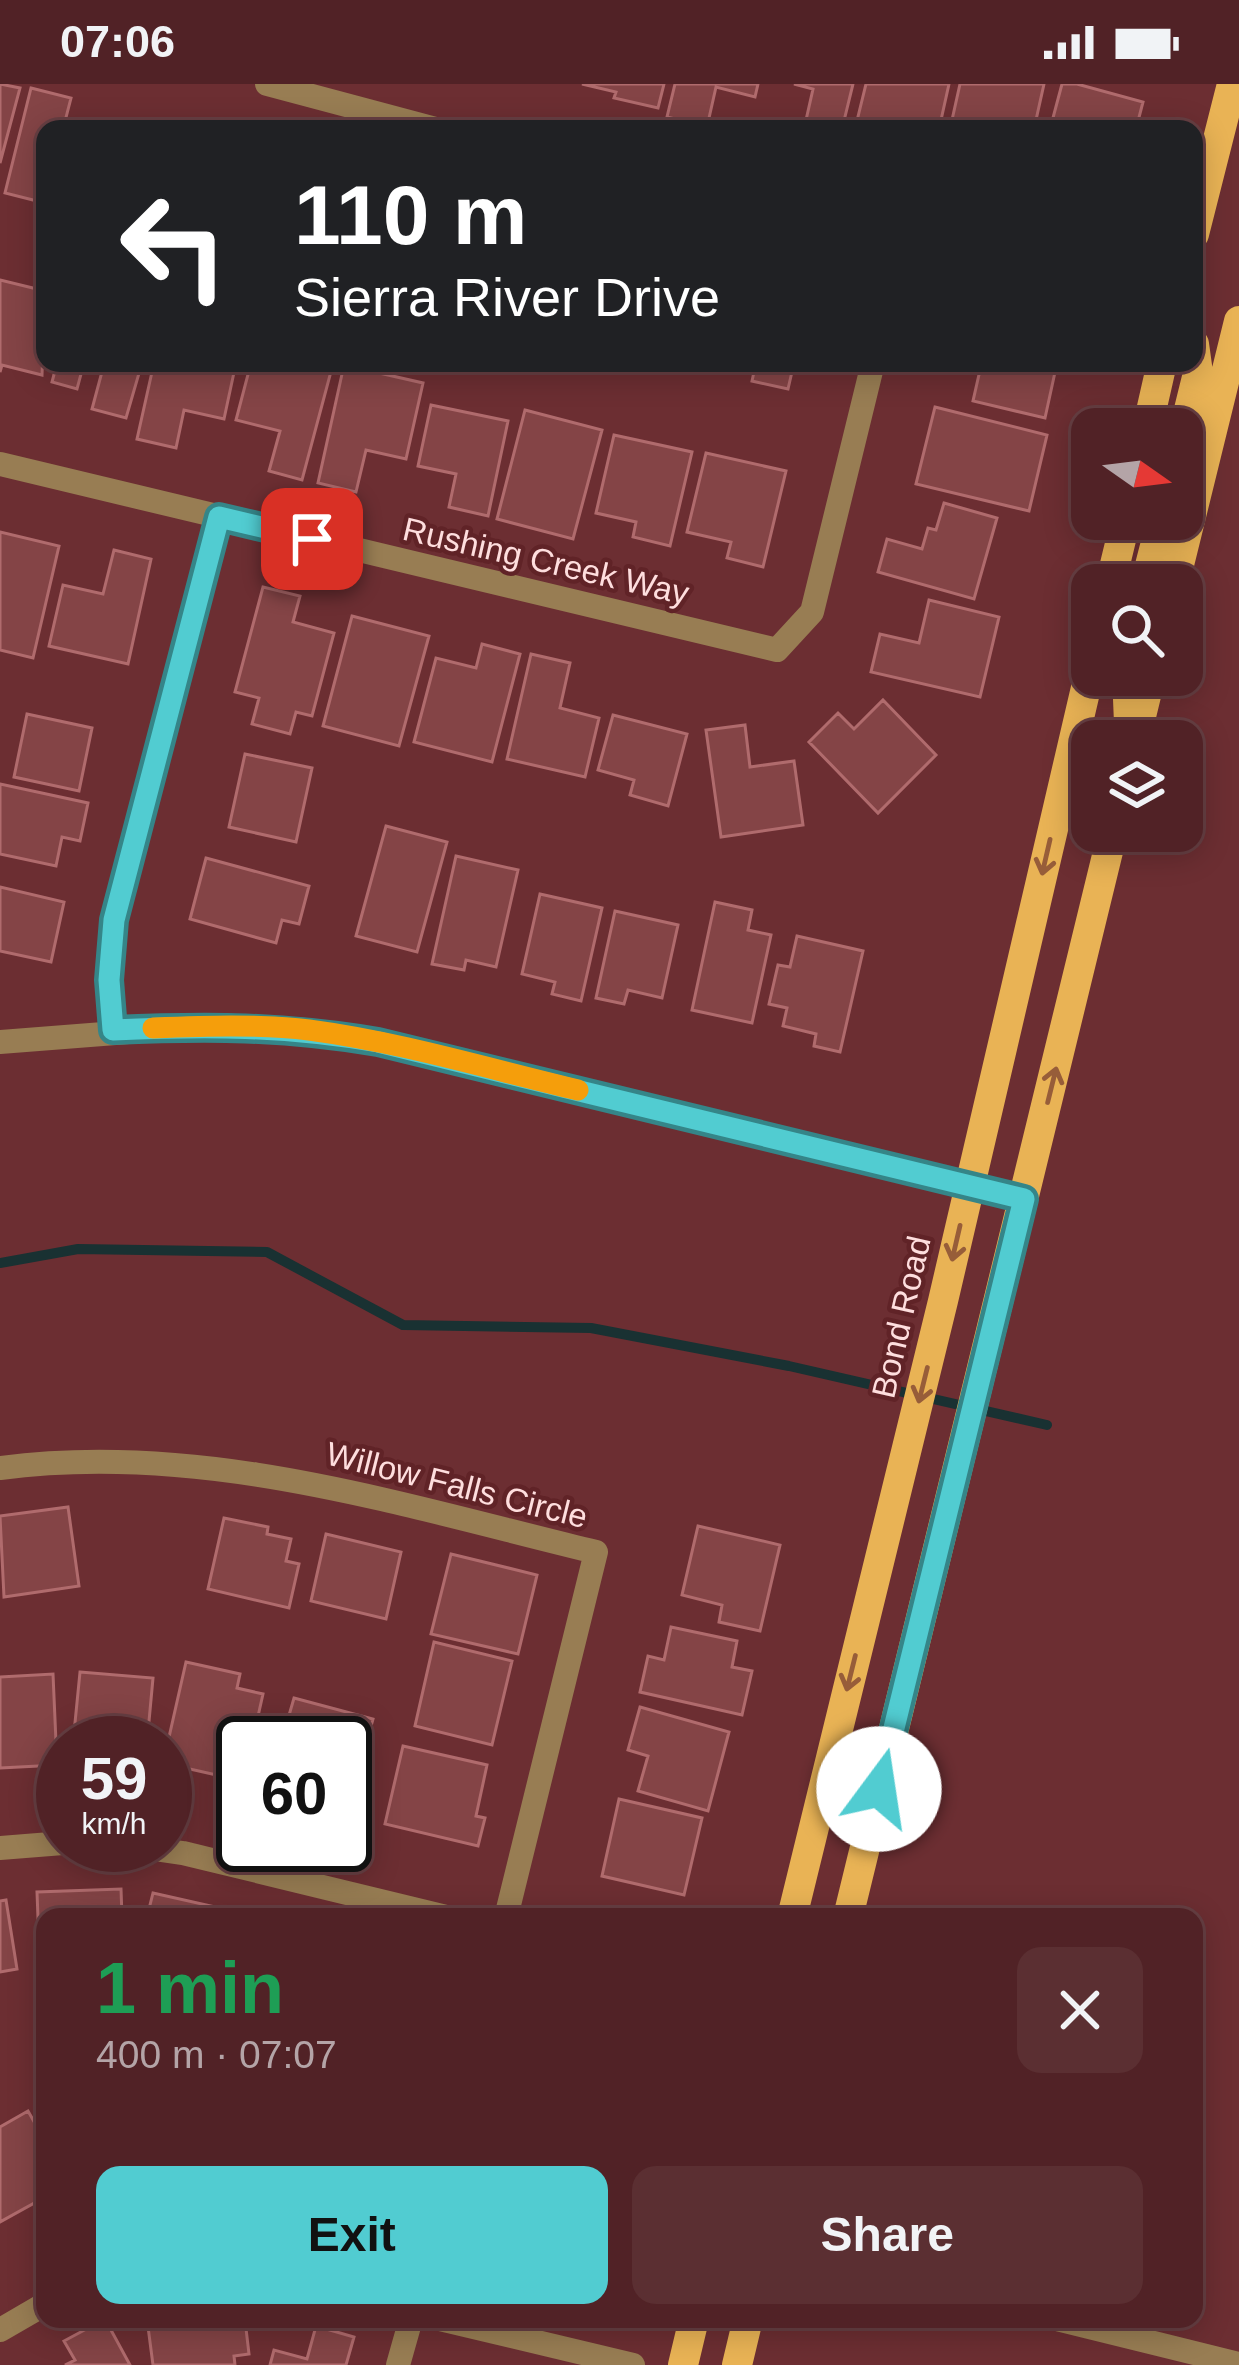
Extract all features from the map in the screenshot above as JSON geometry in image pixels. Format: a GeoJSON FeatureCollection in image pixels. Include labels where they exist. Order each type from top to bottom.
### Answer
{"type":"FeatureCollection","features":[{"type":"Feature","properties":{"kind":"main road"},"geometry":{"type":"LineString","coordinates":[[1203,198],[1232,84]]}},
{"type":"Feature","properties":{"kind":"main road"},"geometry":{"type":"LineString","coordinates":[[1179,564],[1239,322]]}},
{"type":"Feature","properties":{"kind":"main road"},"geometry":{"type":"LineString","coordinates":[[1152,408],[1160,372]]}},
{"type":"Feature","properties":{"kind":"main road"},"geometry":{"type":"LineString","coordinates":[[1190,408],[1198,372]]}},
{"type":"Feature","properties":{"kind":"main road","name":"Bond Road"},"geometry":{"type":"LineString","coordinates":[[794,1908],[1084,696]]}},
{"type":"Feature","properties":{"kind":"main road"},"geometry":{"type":"LineString","coordinates":[[850,1908],[1108,852]]}},
{"type":"Feature","properties":{"kind":"main road"},"geometry":{"type":"LineString","coordinates":[[682,2365],[692,2328]]}},
{"type":"Feature","properties":{"kind":"street"},"geometry":{"type":"LineString","coordinates":[[267,84],[402,120]]}},
{"type":"Feature","properties":{"kind":"street","name":"Rushing Creek Way"},"geometry":{"type":"LineString","coordinates":[[0,464],[777,650],[812,612],[871,372]]}},
{"type":"Feature","properties":{"kind":"street"},"geometry":{"type":"LineString","coordinates":[[113,1030],[109,980],[114,920],[219,517]]}},
{"type":"Feature","properties":{"kind":"street"},"geometry":{"type":"LineString","coordinates":[[0,1042],[218,1025],[306,1030],[378,1042],[1024,1199]]}},
{"type":"Feature","properties":{"kind":"street","name":"Willow Falls Circle"},"geometry":{"type":"LineString","coordinates":[[0,1468],[109,1462],[197,1465],[297,1480],[596,1552],[508,1908]]}},
{"type":"Feature","properties":{"kind":"street"},"geometry":{"type":"LineString","coordinates":[[0,1848],[36,1845]]}},
{"type":"Feature","properties":{"kind":"street"},"geometry":{"type":"LineString","coordinates":[[192,1855],[409,1908]]}},
{"type":"Feature","properties":{"kind":"street"},"geometry":{"type":"LineString","coordinates":[[0,2330],[36,2309]]}},
{"type":"Feature","properties":{"kind":"street"},"geometry":{"type":"LineString","coordinates":[[398,2365],[408,2328]]}},
{"type":"Feature","properties":{"kind":"street"},"geometry":{"type":"LineString","coordinates":[[478,2328],[633,2365]]}},
{"type":"Feature","properties":{"kind":"street"},"geometry":{"type":"LineString","coordinates":[[1093,2328],[1239,2364]]}},
{"type":"Feature","properties":{"kind":"building"},"geometry":{"type":"Polygon","coordinates":[[[0,84],[20,88],[0,163],[0,84]]]}},
{"type":"Feature","properties":{"kind":"building"},"geometry":{"type":"Polygon","coordinates":[[[582,84],[664,84],[658,108],[614,98],[616,92],[582,84]]]}},
{"type":"Feature","properties":{"kind":"building"},"geometry":{"type":"Polygon","coordinates":[[[675,84],[758,84],[755,97],[716,87],[709,120],[667,117],[675,84]]]}},
{"type":"Feature","properties":{"kind":"building"},"geometry":{"type":"Polygon","coordinates":[[[794,84],[853,84],[844,120],[806,120],[813,89],[794,84]]]}},
{"type":"Feature","properties":{"kind":"building"},"geometry":{"type":"Polygon","coordinates":[[[866,84],[949,84],[941,120],[857,120],[866,84]]]}},
{"type":"Feature","properties":{"kind":"building"},"geometry":{"type":"Polygon","coordinates":[[[960,84],[1044,84],[1036,120],[952,120],[960,84]]]}},
{"type":"Feature","properties":{"kind":"building"},"geometry":{"type":"Polygon","coordinates":[[[1062,84],[1143,102],[1138,120],[1052,120],[1062,84]]]}},
{"type":"Feature","properties":{"kind":"building"},"geometry":{"type":"Polygon","coordinates":[[[31,88],[71,98],[65,120],[36,120],[36,201],[5,193],[31,88]]]}},
{"type":"Feature","properties":{"kind":"building"},"geometry":{"type":"Polygon","coordinates":[[[0,280],[36,289],[36,372],[42,372],[42,375],[2,365],[0,372],[0,280]]]}},
{"type":"Feature","properties":{"kind":"building"},"geometry":{"type":"Polygon","coordinates":[[[55,372],[82,372],[77,389],[52,382],[55,372]]]}},
{"type":"Feature","properties":{"kind":"building"},"geometry":{"type":"Polygon","coordinates":[[[102,372],[139,372],[126,418],[92,409],[102,372]]]}},
{"type":"Feature","properties":{"kind":"building"},"geometry":{"type":"Polygon","coordinates":[[[152,372],[234,372],[224,419],[184,410],[176,448],[137,439],[152,372]]]}},
{"type":"Feature","properties":{"kind":"building"},"geometry":{"type":"Polygon","coordinates":[[[249,372],[331,372],[302,480],[269,471],[280,431],[236,420],[249,372]]]}},
{"type":"Feature","properties":{"kind":"building"},"geometry":{"type":"Polygon","coordinates":[[[342,372],[375,372],[423,383],[406,459],[366,450],[356,492],[318,483],[342,372]]]}},
{"type":"Feature","properties":{"kind":"building"},"geometry":{"type":"Polygon","coordinates":[[[754,372],[792,372],[788,389],[752,381],[754,372]]]}},
{"type":"Feature","properties":{"kind":"building"},"geometry":{"type":"Polygon","coordinates":[[[980,372],[1055,372],[1045,418],[973,401],[980,372]]]}},
{"type":"Feature","properties":{"kind":"building"},"geometry":{"type":"Polygon","coordinates":[[[431,405],[508,421],[488,516],[449,507],[456,474],[418,466],[431,405]]]}},
{"type":"Feature","properties":{"kind":"building"},"geometry":{"type":"Polygon","coordinates":[[[935,407],[1047,435],[1029,511],[916,484],[935,407]]]}},
{"type":"Feature","properties":{"kind":"building"},"geometry":{"type":"Polygon","coordinates":[[[525,410],[602,430],[573,539],[497,519],[525,410]]]}},
{"type":"Feature","properties":{"kind":"building"},"geometry":{"type":"Polygon","coordinates":[[[614,435],[692,452],[670,546],[633,537],[636,522],[596,513],[614,435]]]}},
{"type":"Feature","properties":{"kind":"building"},"geometry":{"type":"Polygon","coordinates":[[[706,453],[786,471],[763,567],[727,558],[731,542],[687,532],[706,453]]]}},
{"type":"Feature","properties":{"kind":"building"},"geometry":{"type":"Polygon","coordinates":[[[944,503],[997,518],[974,599],[878,572],[887,539],[922,549],[928,528],[936,530],[944,503]]]}},
{"type":"Feature","properties":{"kind":"building"},"geometry":{"type":"Polygon","coordinates":[[[0,532],[59,546],[33,658],[0,650],[0,532]]]}},
{"type":"Feature","properties":{"kind":"building"},"geometry":{"type":"Polygon","coordinates":[[[114,550],[151,559],[128,664],[49,646],[63,585],[103,594],[114,550]]]}},
{"type":"Feature","properties":{"kind":"building"},"geometry":{"type":"Polygon","coordinates":[[[263,587],[300,596],[293,622],[334,633],[312,716],[296,712],[290,734],[252,724],[259,698],[235,692],[263,587]]]}},
{"type":"Feature","properties":{"kind":"building"},"geometry":{"type":"Polygon","coordinates":[[[929,600],[999,617],[980,697],[871,672],[880,634],[919,643],[929,600]]]}},
{"type":"Feature","properties":{"kind":"building"},"geometry":{"type":"Polygon","coordinates":[[[352,616],[429,636],[399,746],[323,726],[352,616]]]}},
{"type":"Feature","properties":{"kind":"building"},"geometry":{"type":"Polygon","coordinates":[[[482,644],[520,654],[492,762],[414,742],[436,658],[476,668],[482,644]]]}},
{"type":"Feature","properties":{"kind":"building"},"geometry":{"type":"Polygon","coordinates":[[[531,654],[570,663],[560,708],[599,718],[585,777],[507,759],[531,654]]]}},
{"type":"Feature","properties":{"kind":"building"},"geometry":{"type":"Polygon","coordinates":[[[883,700],[936,755],[878,813],[809,742],[838,713],[854,729],[883,700]]]}},
{"type":"Feature","properties":{"kind":"building"},"geometry":{"type":"Polygon","coordinates":[[[27,714],[92,728],[79,791],[14,777],[27,714]]]}},
{"type":"Feature","properties":{"kind":"building"},"geometry":{"type":"Polygon","coordinates":[[[613,715],[687,734],[668,806],[630,795],[634,780],[598,770],[613,715]]]}},
{"type":"Feature","properties":{"kind":"building"},"geometry":{"type":"Polygon","coordinates":[[[745,725],[750,767],[794,761],[803,825],[721,837],[706,730],[745,725]]]}},
{"type":"Feature","properties":{"kind":"building"},"geometry":{"type":"Polygon","coordinates":[[[245,754],[312,768],[296,842],[229,827],[245,754]]]}},
{"type":"Feature","properties":{"kind":"building"},"geometry":{"type":"Polygon","coordinates":[[[0,784],[88,803],[80,841],[62,837],[56,866],[0,854],[0,784]]]}},
{"type":"Feature","properties":{"kind":"building"},"geometry":{"type":"Polygon","coordinates":[[[386,826],[447,842],[417,952],[356,936],[386,826]]]}},
{"type":"Feature","properties":{"kind":"building"},"geometry":{"type":"Polygon","coordinates":[[[456,856],[518,870],[496,967],[466,960],[464,970],[432,964],[456,856]]]}},
{"type":"Feature","properties":{"kind":"building"},"geometry":{"type":"Polygon","coordinates":[[[206,858],[309,886],[299,924],[282,920],[276,943],[190,919],[206,858]]]}},
{"type":"Feature","properties":{"kind":"building"},"geometry":{"type":"Polygon","coordinates":[[[0,887],[64,902],[51,962],[0,951],[0,887]]]}},
{"type":"Feature","properties":{"kind":"building"},"geometry":{"type":"Polygon","coordinates":[[[540,894],[602,908],[581,1001],[552,994],[555,982],[522,974],[540,894]]]}},
{"type":"Feature","properties":{"kind":"building"},"geometry":{"type":"Polygon","coordinates":[[[715,902],[752,910],[748,930],[771,935],[752,1023],[692,1010],[715,902]]]}},
{"type":"Feature","properties":{"kind":"building"},"geometry":{"type":"Polygon","coordinates":[[[615,911],[678,925],[662,998],[628,990],[624,1004],[596,998],[615,911]]]}},
{"type":"Feature","properties":{"kind":"building"},"geometry":{"type":"Polygon","coordinates":[[[797,936],[863,951],[840,1052],[814,1046],[816,1034],[783,1026],[787,1008],[769,1004],[778,965],[790,967],[797,936]]]}},
{"type":"Feature","properties":{"kind":"building"},"geometry":{"type":"Polygon","coordinates":[[[68,1507],[79,1586],[4,1597],[0,1516],[68,1507]]]}},
{"type":"Feature","properties":{"kind":"building"},"geometry":{"type":"Polygon","coordinates":[[[224,1518],[268,1527],[267,1534],[291,1539],[286,1561],[299,1564],[289,1608],[208,1589],[224,1518]]]}},
{"type":"Feature","properties":{"kind":"building"},"geometry":{"type":"Polygon","coordinates":[[[698,1526],[780,1545],[760,1631],[719,1622],[722,1605],[682,1595],[698,1526]]]}},
{"type":"Feature","properties":{"kind":"building"},"geometry":{"type":"Polygon","coordinates":[[[326,1534],[401,1552],[386,1619],[311,1601],[326,1534]]]}},
{"type":"Feature","properties":{"kind":"building"},"geometry":{"type":"Polygon","coordinates":[[[451,1554],[537,1575],[518,1654],[431,1634],[451,1554]]]}},
{"type":"Feature","properties":{"kind":"building"},"geometry":{"type":"Polygon","coordinates":[[[671,1627],[737,1641],[732,1667],[752,1671],[742,1715],[640,1692],[648,1656],[664,1660],[671,1627]]]}},
{"type":"Feature","properties":{"kind":"building"},"geometry":{"type":"Polygon","coordinates":[[[434,1642],[512,1661],[492,1745],[415,1726],[434,1642]]]}},
{"type":"Feature","properties":{"kind":"building"},"geometry":{"type":"Polygon","coordinates":[[[186,1662],[240,1674],[237,1688],[263,1694],[258,1716],[216,1716],[216,1775],[192,1769],[192,1716],[174,1716],[186,1662]]]}},
{"type":"Feature","properties":{"kind":"building"},"geometry":{"type":"Polygon","coordinates":[[[80,1672],[153,1678],[149,1716],[76,1716],[80,1672]]]}},
{"type":"Feature","properties":{"kind":"building"},"geometry":{"type":"Polygon","coordinates":[[[53,1674],[55,1716],[36,1716],[36,1766],[0,1768],[0,1677],[53,1674]]]}},
{"type":"Feature","properties":{"kind":"building"},"geometry":{"type":"Polygon","coordinates":[[[294,1698],[362,1716],[289,1716],[294,1698]]]}},
{"type":"Feature","properties":{"kind":"building"},"geometry":{"type":"Polygon","coordinates":[[[640,1707],[729,1732],[708,1811],[638,1791],[648,1756],[628,1750],[640,1707]]]}},
{"type":"Feature","properties":{"kind":"building"},"geometry":{"type":"Polygon","coordinates":[[[403,1746],[487,1765],[476,1816],[485,1818],[478,1846],[385,1824],[403,1746]]]}},
{"type":"Feature","properties":{"kind":"building"},"geometry":{"type":"Polygon","coordinates":[[[619,1799],[702,1818],[684,1895],[602,1876],[619,1799]]]}},
{"type":"Feature","properties":{"kind":"building"},"geometry":{"type":"Polygon","coordinates":[[[121,1889],[122,1908],[38,1908],[37,1892],[121,1889]]]}},
{"type":"Feature","properties":{"kind":"building"},"geometry":{"type":"Polygon","coordinates":[[[153,1893],[220,1908],[149,1908],[153,1893]]]}},
{"type":"Feature","properties":{"kind":"building"},"geometry":{"type":"Polygon","coordinates":[[[6,1900],[17,1969],[0,1972],[0,1901],[6,1900]]]}},
{"type":"Feature","properties":{"kind":"building"},"geometry":{"type":"Polygon","coordinates":[[[28,2111],[36,2125],[36,2202],[0,2222],[0,2127],[28,2111]]]}},
{"type":"Feature","properties":{"kind":"building"},"geometry":{"type":"Polygon","coordinates":[[[88,2328],[110,2328],[130,2365],[65,2365],[75,2360],[64,2341],[88,2328]]]}},
{"type":"Feature","properties":{"kind":"building"},"geometry":{"type":"Polygon","coordinates":[[[148,2328],[246,2328],[249,2354],[234,2356],[235,2365],[153,2365],[148,2328]]]}},
{"type":"Feature","properties":{"kind":"building"},"geometry":{"type":"Polygon","coordinates":[[[315,2328],[354,2337],[346,2365],[270,2365],[274,2350],[307,2359],[315,2328]]]}},
{"type":"Feature","properties":{"kind":"waterway"},"geometry":{"type":"LineString","coordinates":[[0,1263],[78,1249],[267,1252],[403,1325],[591,1328],[789,1366],[1047,1425]]}},
{"type":"Feature","properties":{"kind":"slow traffic"},"geometry":{"type":"LineString","coordinates":[[153,1028],[218,1025],[306,1030],[378,1042],[578,1090]]}},
{"type":"Feature","properties":{"kind":"route"},"geometry":{"type":"LineString","coordinates":[[312,539],[219,517],[114,920],[109,980],[113,1030],[218,1025],[306,1030],[378,1042],[1024,1199],[879,1789]]}}]}
